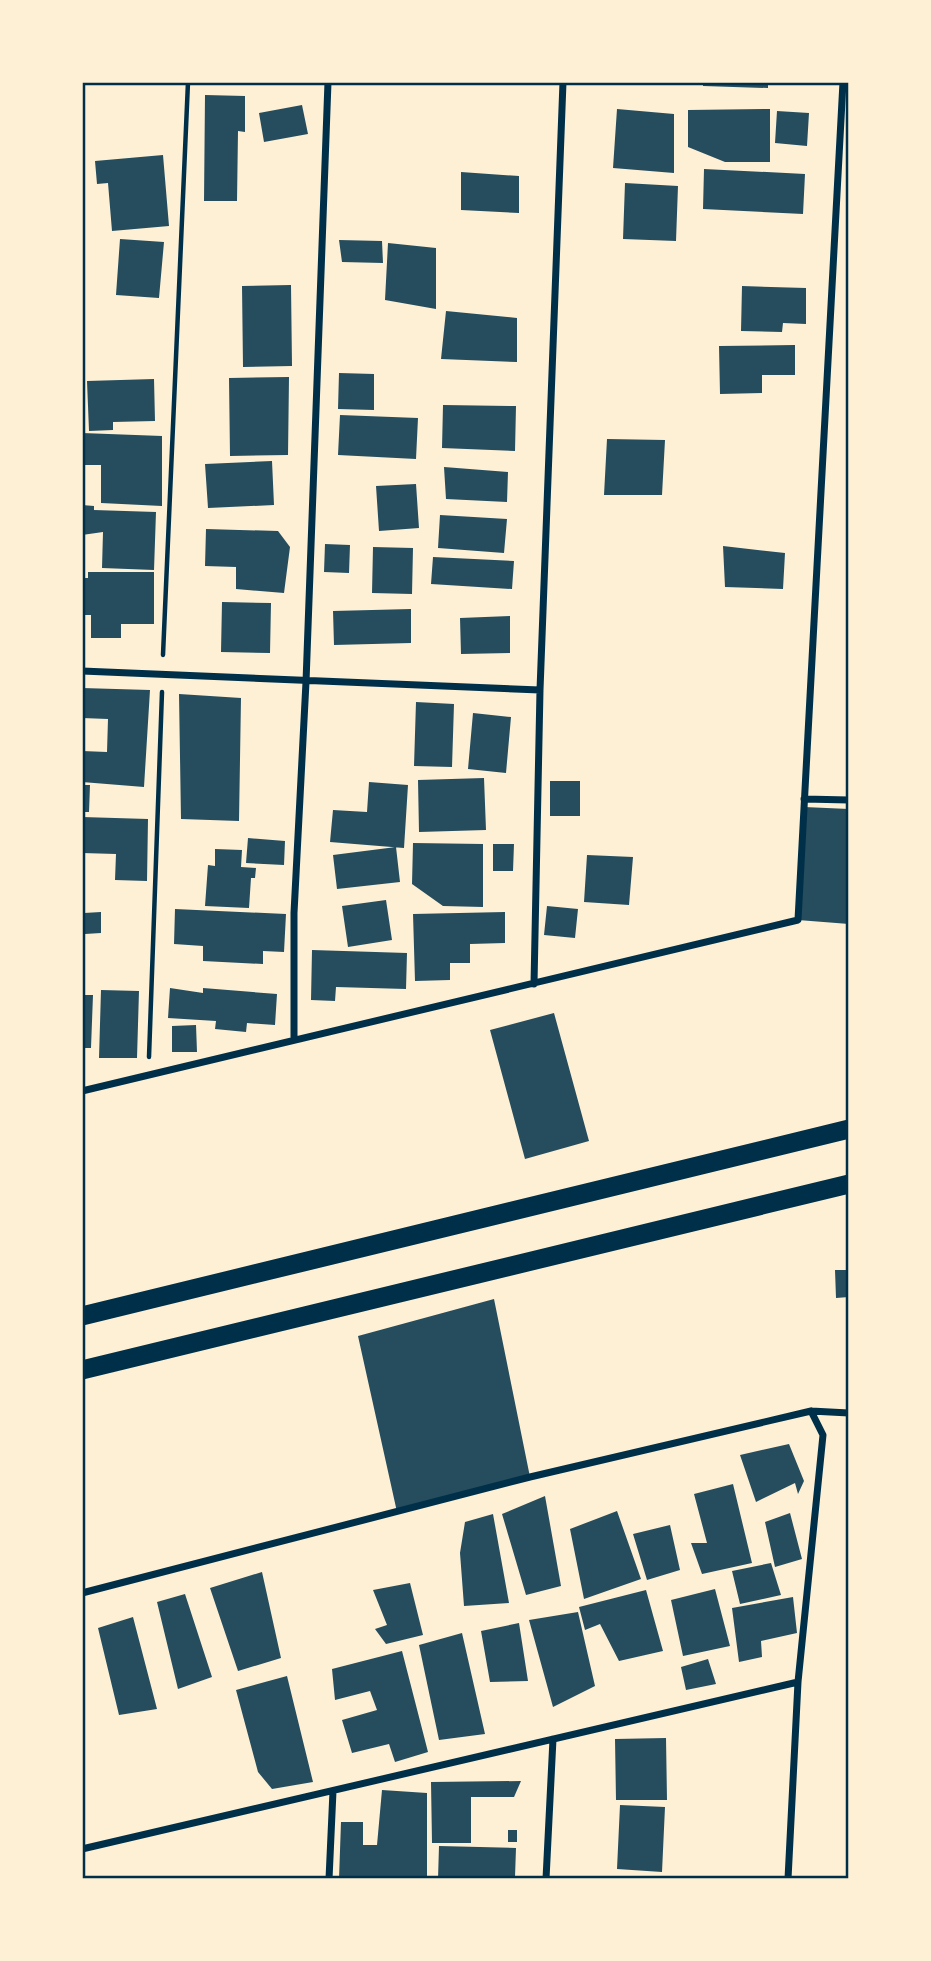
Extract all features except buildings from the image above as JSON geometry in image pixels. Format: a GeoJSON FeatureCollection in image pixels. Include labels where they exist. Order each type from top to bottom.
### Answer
{"type":"FeatureCollection","features":[{"type":"Feature","properties":{"kind":"highway"},"geometry":{"type":"LineString","coordinates":[[82,1316],[849,1129]]}},
{"type":"Feature","properties":{"kind":"highway"},"geometry":{"type":"LineString","coordinates":[[82,1370],[849,1184]]}},
{"type":"Feature","properties":{"kind":"street"},"geometry":{"type":"LineString","coordinates":[[294,1039],[294,914],[306,682],[328,82]]}},
{"type":"Feature","properties":{"kind":"street"},"geometry":{"type":"LineString","coordinates":[[534,984],[540,690],[563,82]]}},
{"type":"Feature","properties":{"kind":"street"},"geometry":{"type":"LineString","coordinates":[[82,1091],[798,920],[843,82]]}},
{"type":"Feature","properties":{"kind":"street"},"geometry":{"type":"LineString","coordinates":[[82,671],[540,690]]}},
{"type":"Feature","properties":{"kind":"street"},"geometry":{"type":"LineString","coordinates":[[804,799],[849,800]]}},
{"type":"Feature","properties":{"kind":"street"},"geometry":{"type":"LineString","coordinates":[[788,1879],[798,1682],[823,1435],[811,1411]]}},
{"type":"Feature","properties":{"kind":"street"},"geometry":{"type":"LineString","coordinates":[[82,1593],[530,1477],[811,1411],[849,1413]]}},
{"type":"Feature","properties":{"kind":"street"},"geometry":{"type":"LineString","coordinates":[[82,1849],[798,1682]]}},
{"type":"Feature","properties":{"kind":"street"},"geometry":{"type":"LineString","coordinates":[[546,1879],[553,1739]]}},
{"type":"Feature","properties":{"kind":"street"},"geometry":{"type":"LineString","coordinates":[[328,1879],[332,1791]]}},
{"type":"Feature","properties":{"kind":"path"},"geometry":{"type":"LineString","coordinates":[[149,1076],[162,675],[188,82]]}}]}
